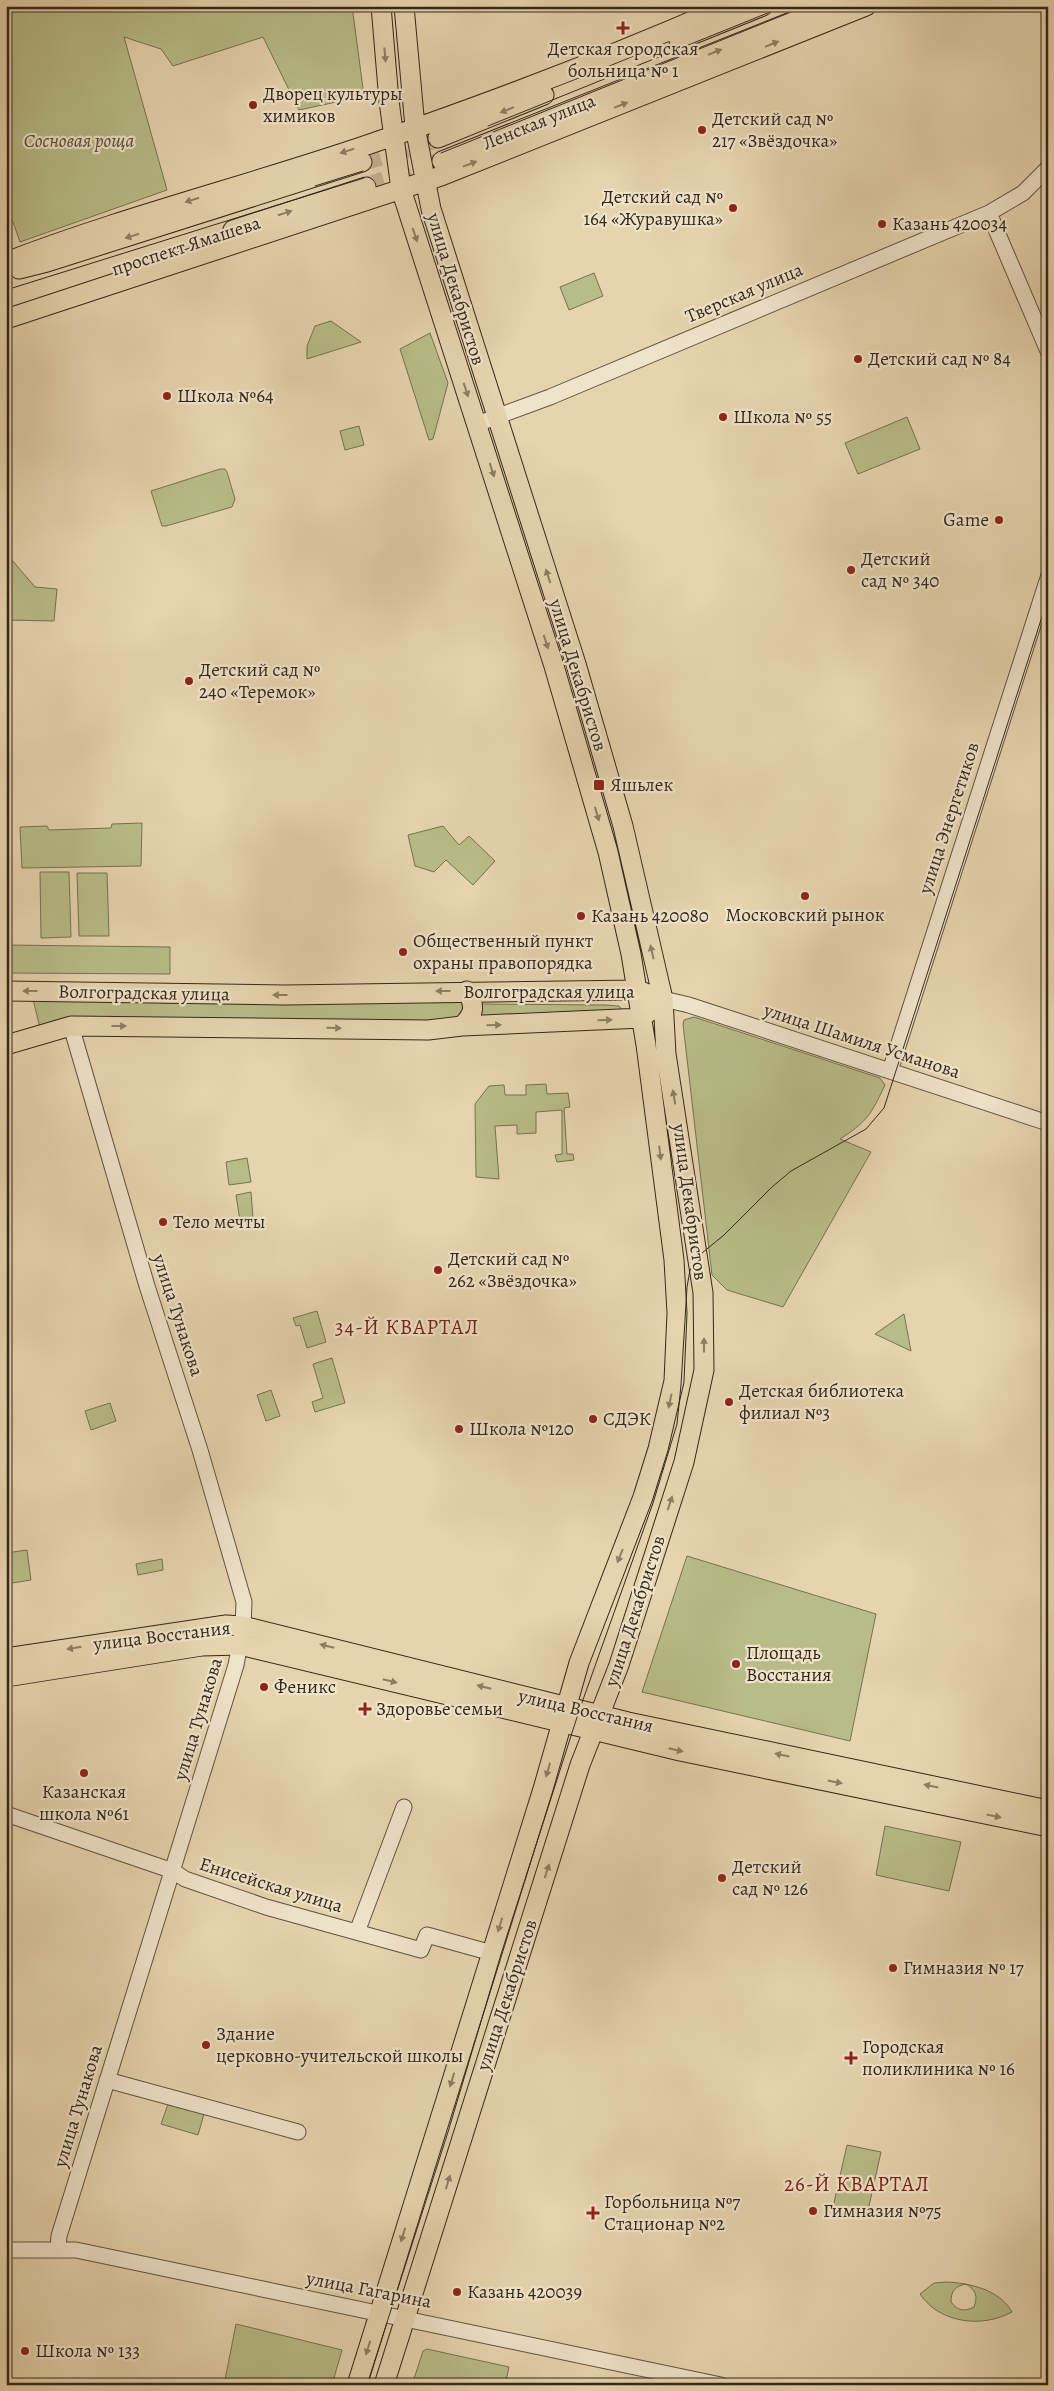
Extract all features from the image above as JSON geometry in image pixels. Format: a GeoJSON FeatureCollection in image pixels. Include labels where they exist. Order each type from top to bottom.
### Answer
{"type":"FeatureCollection","features":[{"type":"Feature","properties":{"kind":"main road","name":"улица Декабристов"},"geometry":{"type":"LineString","coordinates":[[357,2385],[594,1619],[643,1497],[665,1424],[674,1381],[676,1291],[638,990],[605,842],[554,666],[401,188],[381,6]]}},
{"type":"Feature","properties":{"kind":"main road","name":"улица Декабристов"},"geometry":{"type":"LineString","coordinates":[[384,2385],[577,1774],[632,1626],[684,1462],[704,1370],[703,1293],[666,1054],[663,999],[623,826],[576,664],[431,209],[424,181],[416,127],[404,6]]}},
{"type":"Feature","properties":{"kind":"main road"},"geometry":{"type":"LineString","coordinates":[[6,262],[502,98],[610,56],[727,6]]}},
{"type":"Feature","properties":{"kind":"main road","name":"Ленская улица"},"geometry":{"type":"LineString","coordinates":[[438,138],[763,6]]}},
{"type":"Feature","properties":{"kind":"main road","name":"Ленская улица"},"geometry":{"type":"LineString","coordinates":[[442,161],[831,6]]}},
{"type":"Feature","properties":{"kind":"main road"},"geometry":{"type":"LineString","coordinates":[[6,319],[424,181],[576,123],[866,6]]}},
{"type":"Feature","properties":{"kind":"main road","name":"проспект Ямашева"},"geometry":{"type":"LineString","coordinates":[[6,272],[47,262],[362,162]]}},
{"type":"Feature","properties":{"kind":"main road","name":"проспект Ямашева"},"geometry":{"type":"LineString","coordinates":[[6,306],[366,187]]}},
{"type":"Feature","properties":{"kind":"main road","name":"Волгоградская улица"},"geometry":{"type":"LineString","coordinates":[[6,991],[284,995],[638,990],[663,999],[642,1018],[405,1030],[71,1026],[6,1045]]}},
{"type":"Feature","properties":{"kind":"main road"},"geometry":{"type":"LineString","coordinates":[[462,1026],[471,1017],[472,1000],[467,991]]}},
{"type":"Feature","properties":{"kind":"main road","name":"улица Восстания"},"geometry":{"type":"LineString","coordinates":[[6,1658],[226,1625],[244,1626],[564,1715]]}},
{"type":"Feature","properties":{"kind":"main road","name":"улица Восстания"},"geometry":{"type":"LineString","coordinates":[[6,1677],[202,1646],[240,1645],[597,1723],[1048,1810]]}},
{"type":"Feature","properties":{"kind":"main road","name":"улица Восстания"},"geometry":{"type":"LineString","coordinates":[[597,1723],[680,1751],[1048,1827]]}},
{"type":"Feature","properties":{"kind":"street","name":"Тверская улица"},"geometry":{"type":"LineString","coordinates":[[477,424],[550,397],[989,213],[1023,193],[1048,168]]}},
{"type":"Feature","properties":{"kind":"street"},"geometry":{"type":"LineString","coordinates":[[989,213],[1048,351]]}},
{"type":"Feature","properties":{"kind":"street","name":"улица Энергетиков"},"geometry":{"type":"LineString","coordinates":[[890,1071],[1048,578]]}},
{"type":"Feature","properties":{"kind":"street","name":"улица Шамиля Усманова"},"geometry":{"type":"LineString","coordinates":[[663,999],[688,1005],[1048,1122]]}},
{"type":"Feature","properties":{"kind":"street","name":"улица Тунакова"},"geometry":{"type":"LineString","coordinates":[[58,2249],[58,2236],[236,1665],[244,1626],[244,1600],[200,1450],[142,1268],[71,1026]]}},
{"type":"Feature","properties":{"kind":"street"},"geometry":{"type":"LineString","coordinates":[[357,1932],[404,1807]]}},
{"type":"Feature","properties":{"kind":"street","name":"Енисейская улица"},"geometry":{"type":"LineString","coordinates":[[6,1814],[173,1871],[185,1879],[230,1896],[421,1950],[427,1935],[492,1953]]}},
{"type":"Feature","properties":{"kind":"street"},"geometry":{"type":"LineString","coordinates":[[108,2080],[298,2132]]}},
{"type":"Feature","properties":{"kind":"street","name":"улица Гагарина"},"geometry":{"type":"LineString","coordinates":[[6,2250],[76,2250],[406,2317],[719,2385]]}},
{"type":"Feature","properties":{"kind":"green space","name":"Сосновая роща"},"geometry":{"type":"Polygon","coordinates":[[[6,6],[352,6],[364,96],[299,110],[263,37],[173,66],[161,49],[124,37],[167,190],[20,242],[6,202],[6,6]]]}},
{"type":"Feature","properties":{"kind":"green space"},"geometry":{"type":"Polygon","coordinates":[[[594,273],[603,296],[569,310],[560,287],[594,273]]]}},
{"type":"Feature","properties":{"kind":"green space"},"geometry":{"type":"Polygon","coordinates":[[[331,321],[361,342],[307,359],[307,346],[315,326],[331,321]]]}},
{"type":"Feature","properties":{"kind":"green space"},"geometry":{"type":"Polygon","coordinates":[[[430,333],[448,383],[433,439],[429,440],[400,349],[430,333]]]}},
{"type":"Feature","properties":{"kind":"green space"},"geometry":{"type":"Polygon","coordinates":[[[907,417],[920,449],[858,474],[845,443],[907,417]]]}},
{"type":"Feature","properties":{"kind":"green space"},"geometry":{"type":"Polygon","coordinates":[[[359,426],[364,445],[345,450],[340,431],[359,426]]]}},
{"type":"Feature","properties":{"kind":"green space"},"geometry":{"type":"Polygon","coordinates":[[[225,469],[227,472],[235,499],[232,507],[162,526],[151,491],[225,469]]]}},
{"type":"Feature","properties":{"kind":"green space"},"geometry":{"type":"Polygon","coordinates":[[[6,553],[35,587],[57,589],[54,621],[6,620],[6,553]]]}},
{"type":"Feature","properties":{"kind":"green space"},"geometry":{"type":"Polygon","coordinates":[[[142,823],[141,866],[22,868],[20,827],[47,826],[49,830],[111,828],[112,824],[142,823]]]}},
{"type":"Feature","properties":{"kind":"green space"},"geometry":{"type":"Polygon","coordinates":[[[443,826],[459,845],[469,836],[495,861],[473,885],[446,860],[434,872],[415,866],[408,835],[443,826]]]}},
{"type":"Feature","properties":{"kind":"green space"},"geometry":{"type":"Polygon","coordinates":[[[40,872],[69,872],[71,937],[41,938],[40,872]]]}},
{"type":"Feature","properties":{"kind":"green space"},"geometry":{"type":"Polygon","coordinates":[[[77,873],[107,873],[109,936],[79,936],[77,873]]]}},
{"type":"Feature","properties":{"kind":"green space"},"geometry":{"type":"Polygon","coordinates":[[[6,945],[170,947],[170,974],[6,973],[6,945]]]}},
{"type":"Feature","properties":{"kind":"green space"},"geometry":{"type":"Polygon","coordinates":[[[33,999],[461,1002],[466,1005],[459,1022],[40,1028],[33,999]]]}},
{"type":"Feature","properties":{"kind":"green space"},"geometry":{"type":"Polygon","coordinates":[[[475,1004],[606,1005],[619,1006],[623,1011],[476,1022],[475,1004]]]}},
{"type":"Feature","properties":{"kind":"green space"},"geometry":{"type":"Polygon","coordinates":[[[694,1017],[880,1078],[885,1085],[863,1122],[840,1139],[871,1152],[783,1307],[727,1290],[712,1275],[683,1024],[684,1020],[694,1017]]]}},
{"type":"Feature","properties":{"kind":"green space"},"geometry":{"type":"Polygon","coordinates":[[[546,1084],[547,1094],[568,1093],[570,1107],[564,1108],[567,1154],[573,1154],[574,1160],[557,1162],[555,1155],[562,1154],[562,1110],[536,1112],[536,1133],[517,1134],[517,1125],[495,1126],[499,1179],[476,1177],[475,1104],[489,1086],[504,1085],[505,1095],[526,1095],[526,1085],[546,1084]]]}},
{"type":"Feature","properties":{"kind":"green space"},"geometry":{"type":"Polygon","coordinates":[[[247,1158],[251,1182],[229,1185],[226,1162],[247,1158]]]}},
{"type":"Feature","properties":{"kind":"green space"},"geometry":{"type":"Polygon","coordinates":[[[251,1192],[253,1219],[240,1221],[236,1195],[251,1192]]]}},
{"type":"Feature","properties":{"kind":"green space"},"geometry":{"type":"Polygon","coordinates":[[[317,1311],[326,1342],[307,1348],[300,1325],[296,1326],[293,1318],[317,1311]]]}},
{"type":"Feature","properties":{"kind":"green space"},"geometry":{"type":"Polygon","coordinates":[[[904,1314],[911,1351],[875,1334],[904,1314]]]}},
{"type":"Feature","properties":{"kind":"green space"},"geometry":{"type":"Polygon","coordinates":[[[332,1358],[345,1403],[315,1412],[312,1402],[323,1398],[313,1364],[332,1358]]]}},
{"type":"Feature","properties":{"kind":"green space"},"geometry":{"type":"Polygon","coordinates":[[[271,1390],[280,1416],[266,1421],[257,1395],[271,1390]]]}},
{"type":"Feature","properties":{"kind":"green space"},"geometry":{"type":"Polygon","coordinates":[[[110,1403],[116,1421],[91,1430],[85,1411],[110,1403]]]}},
{"type":"Feature","properties":{"kind":"green space"},"geometry":{"type":"Polygon","coordinates":[[[27,1550],[31,1580],[6,1584],[6,1553],[27,1550]]]}},
{"type":"Feature","properties":{"kind":"green space"},"geometry":{"type":"Polygon","coordinates":[[[687,1556],[876,1614],[850,1741],[642,1692],[687,1556]]]}},
{"type":"Feature","properties":{"kind":"green space"},"geometry":{"type":"Polygon","coordinates":[[[162,1559],[163,1570],[138,1575],[136,1564],[162,1559]]]}},
{"type":"Feature","properties":{"kind":"green space"},"geometry":{"type":"Polygon","coordinates":[[[885,1826],[961,1842],[949,1891],[876,1875],[885,1826]]]}},
{"type":"Feature","properties":{"kind":"green space"},"geometry":{"type":"Polygon","coordinates":[[[168,2104],[204,2114],[198,2135],[161,2124],[168,2104]]]}},
{"type":"Feature","properties":{"kind":"green space"},"geometry":{"type":"Polygon","coordinates":[[[847,2145],[881,2152],[867,2215],[833,2207],[847,2145]]]}},
{"type":"Feature","properties":{"kind":"green space"},"geometry":{"type":"Polygon","coordinates":[[[934,2283],[965,2284],[956,2288],[952,2295],[951,2302],[959,2309],[967,2310],[974,2307],[975,2294],[967,2284],[991,2293],[1006,2304],[1012,2312],[988,2320],[975,2321],[950,2317],[939,2312],[920,2294],[934,2283]]]}},
{"type":"Feature","properties":{"kind":"green space"},"geometry":{"type":"Polygon","coordinates":[[[236,2324],[342,2350],[332,2385],[224,2385],[236,2324]]]}},
{"type":"Feature","properties":{"kind":"green space"},"geometry":{"type":"Polygon","coordinates":[[[427,2349],[509,2367],[505,2385],[412,2385],[423,2351],[427,2349]]]}},
{"type":"Feature","properties":{"kind":"tunnel"},"geometry":{"type":"LineString","coordinates":[[362,162],[438,138]]}},
{"type":"Feature","properties":{"kind":"tunnel"},"geometry":{"type":"LineString","coordinates":[[366,187],[442,161]]}},
{"type":"Feature","properties":{"kind":"tram line"},"geometry":{"type":"LineString","coordinates":[[488,126],[785,6]]}},
{"type":"Feature","properties":{"kind":"tram line"},"geometry":{"type":"LineString","coordinates":[[441,153],[806,6]]}},
{"type":"Feature","properties":{"kind":"tram line"},"geometry":{"type":"LineString","coordinates":[[315,186],[363,171]]}},
{"type":"Feature","properties":{"kind":"tram line"},"geometry":{"type":"LineString","coordinates":[[6,290],[364,178]]}},
{"type":"Feature","properties":{"kind":"tram line"},"geometry":{"type":"LineString","coordinates":[[367,2385],[579,1711],[653,1503],[677,1424],[687,1287],[690,1270],[702,1253],[724,1235],[772,1187],[791,1171],[866,1129],[884,1108],[1048,598]]}},
{"type":"Feature","properties":{"kind":"place","name":"Детская городская больница № 1"},"geometry":{"type":"Point","coordinates":[623,28]}},
{"type":"Feature","properties":{"kind":"place","name":"Дворец культуры химиков"},"geometry":{"type":"Point","coordinates":[253,105]}},
{"type":"Feature","properties":{"kind":"place","name":"Детский сад № 217 «Звёздочка»"},"geometry":{"type":"Point","coordinates":[702,130]}},
{"type":"Feature","properties":{"kind":"place","name":"Детский сад № 164 «Журавушка»"},"geometry":{"type":"Point","coordinates":[733,208]}},
{"type":"Feature","properties":{"kind":"place","name":"Казань 420034"},"geometry":{"type":"Point","coordinates":[882,224]}},
{"type":"Feature","properties":{"kind":"place","name":"Детский сад № 84"},"geometry":{"type":"Point","coordinates":[858,359]}},
{"type":"Feature","properties":{"kind":"place","name":"Школа №64"},"geometry":{"type":"Point","coordinates":[167,396]}},
{"type":"Feature","properties":{"kind":"place","name":"Школа № 55"},"geometry":{"type":"Point","coordinates":[723,417]}},
{"type":"Feature","properties":{"kind":"place","name":"Game"},"geometry":{"type":"Point","coordinates":[999,520]}},
{"type":"Feature","properties":{"kind":"place","name":"Детский сад № 340"},"geometry":{"type":"Point","coordinates":[851,570]}},
{"type":"Feature","properties":{"kind":"place","name":"Детский сад № 240 «Теремок»"},"geometry":{"type":"Point","coordinates":[189,681]}},
{"type":"Feature","properties":{"kind":"place","name":"Яшьлек"},"geometry":{"type":"Point","coordinates":[599,785]}},
{"type":"Feature","properties":{"kind":"place","name":"Московский рынок"},"geometry":{"type":"Point","coordinates":[805,896]}},
{"type":"Feature","properties":{"kind":"place","name":"Казань 420080"},"geometry":{"type":"Point","coordinates":[581,916]}},
{"type":"Feature","properties":{"kind":"place","name":"Общественный пункт охраны правопорядка"},"geometry":{"type":"Point","coordinates":[403,952]}},
{"type":"Feature","properties":{"kind":"place","name":"Тело мечты"},"geometry":{"type":"Point","coordinates":[163,1222]}},
{"type":"Feature","properties":{"kind":"place","name":"Детский сад № 262 «Звёздочка»"},"geometry":{"type":"Point","coordinates":[438,1270]}},
{"type":"Feature","properties":{"kind":"place","name":"Детская библиотека филиал №3"},"geometry":{"type":"Point","coordinates":[729,1402]}},
{"type":"Feature","properties":{"kind":"place","name":"СДЭК"},"geometry":{"type":"Point","coordinates":[593,1419]}},
{"type":"Feature","properties":{"kind":"place","name":"Школа №120"},"geometry":{"type":"Point","coordinates":[459,1429]}},
{"type":"Feature","properties":{"kind":"place","name":"Площадь Восстания"},"geometry":{"type":"Point","coordinates":[736,1664]}},
{"type":"Feature","properties":{"kind":"place","name":"Феникс"},"geometry":{"type":"Point","coordinates":[264,1687]}},
{"type":"Feature","properties":{"kind":"place","name":"Здоровье семьи"},"geometry":{"type":"Point","coordinates":[365,1709]}},
{"type":"Feature","properties":{"kind":"place","name":"Казанская школа №61"},"geometry":{"type":"Point","coordinates":[84,1773]}},
{"type":"Feature","properties":{"kind":"place","name":"Детский сад № 126"},"geometry":{"type":"Point","coordinates":[722,1878]}},
{"type":"Feature","properties":{"kind":"place","name":"Гимназия № 17"},"geometry":{"type":"Point","coordinates":[893,1968]}},
{"type":"Feature","properties":{"kind":"place","name":"Здание церковно-учительской школы"},"geometry":{"type":"Point","coordinates":[206,2045]}},
{"type":"Feature","properties":{"kind":"place","name":"Городская поликлиника № 16"},"geometry":{"type":"Point","coordinates":[851,2058]}},
{"type":"Feature","properties":{"kind":"place","name":"Гимназия №75"},"geometry":{"type":"Point","coordinates":[813,2211]}},
{"type":"Feature","properties":{"kind":"place","name":"Горбольница №7 Стационар №2"},"geometry":{"type":"Point","coordinates":[593,2213]}},
{"type":"Feature","properties":{"kind":"place","name":"Казань 420039"},"geometry":{"type":"Point","coordinates":[457,2292]}},
{"type":"Feature","properties":{"kind":"place","name":"Школа № 133"},"geometry":{"type":"Point","coordinates":[25,2351]}},
{"type":"Feature","properties":{"kind":"district","name":"34-Й КВАРТАЛ"},"geometry":{"type":"Point","coordinates":[407,1327]}},
{"type":"Feature","properties":{"kind":"district","name":"26-Й КВАРТАЛ"},"geometry":{"type":"Point","coordinates":[857,2184]}}]}
